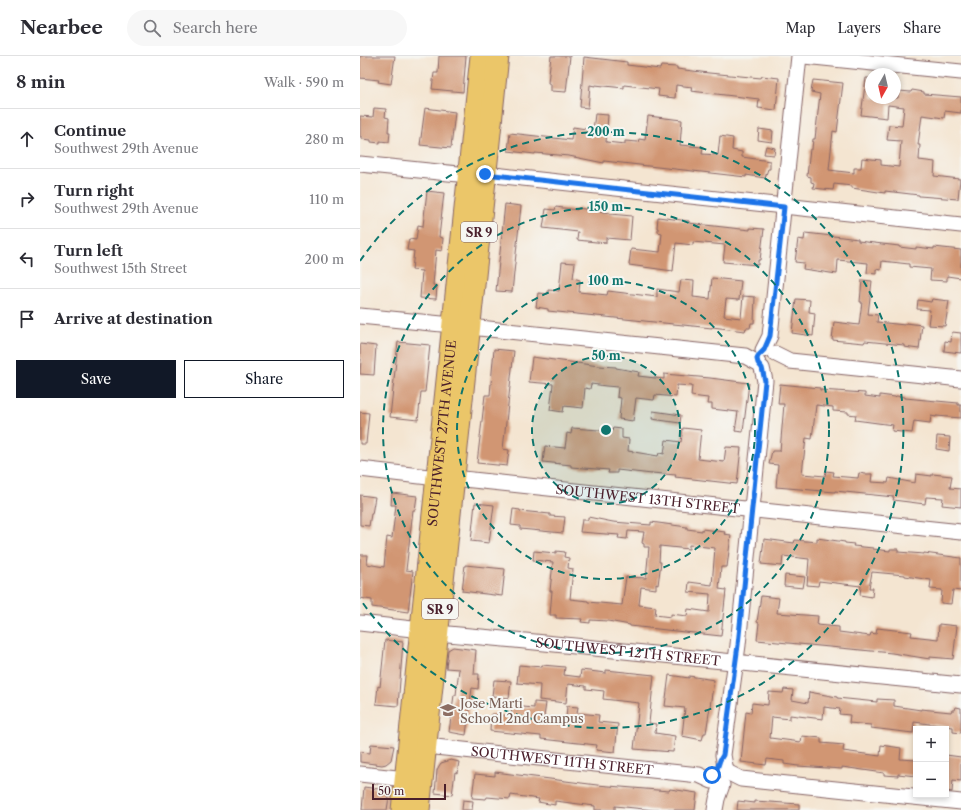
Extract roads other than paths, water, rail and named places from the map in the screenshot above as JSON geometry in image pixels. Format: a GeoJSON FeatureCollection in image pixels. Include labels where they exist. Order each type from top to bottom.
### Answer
{"type":"FeatureCollection","features":[{"type":"Feature","properties":{"kind":"highway","name":"SOUTHWEST 27TH AVENUE"},"geometry":{"type":"LineString","coordinates":[[414,807],[426,746],[429,631],[477,174],[481,56]]}},
{"type":"Feature","properties":{"kind":"highway","name":"SOUTHWEST 27TH AVENUE"},"geometry":{"type":"LineString","coordinates":[[477,174],[498,56]]}},
{"type":"Feature","properties":{"kind":"highway","name":"SOUTHWEST 27TH AVENUE"},"geometry":{"type":"LineString","coordinates":[[406,779],[411,725],[429,631]]}},
{"type":"Feature","properties":{"kind":"highway"},"geometry":{"type":"LineString","coordinates":[[411,725],[417,739],[426,746]]}},
{"type":"Feature","properties":{"kind":"highway"},"geometry":{"type":"LineString","coordinates":[[406,779],[413,788],[414,807]]}},
{"type":"Feature","properties":{"kind":"street"},"geometry":{"type":"LineString","coordinates":[[717,782],[720,760],[723,755],[736,662],[799,56]]}},
{"type":"Feature","properties":{"kind":"street"},"geometry":{"type":"LineString","coordinates":[[804,56],[961,72]]}},
{"type":"Feature","properties":{"kind":"street"},"geometry":{"type":"LineString","coordinates":[[360,164],[477,174],[961,226]]}},
{"type":"Feature","properties":{"kind":"street"},"geometry":{"type":"LineString","coordinates":[[360,316],[767,361],[961,379]]}},
{"type":"Feature","properties":{"kind":"street","name":"SOUTHWEST 13TH STREET"},"geometry":{"type":"LineString","coordinates":[[360,469],[961,532]]}},
{"type":"Feature","properties":{"kind":"street","name":"SOUTHWEST 12TH STREET"},"geometry":{"type":"LineString","coordinates":[[360,623],[961,686]]}},
{"type":"Feature","properties":{"kind":"street","name":"SOUTHWEST 11TH STREET"},"geometry":{"type":"LineString","coordinates":[[426,746],[717,782],[741,779],[961,802]]}},
{"type":"Feature","properties":{"kind":"street"},"geometry":{"type":"LineString","coordinates":[[360,774],[406,779]]}},
{"type":"Feature","properties":{"kind":"place","name":"Jose Marti School 2nd Campus"},"geometry":{"type":"Point","coordinates":[448,710]}}]}
